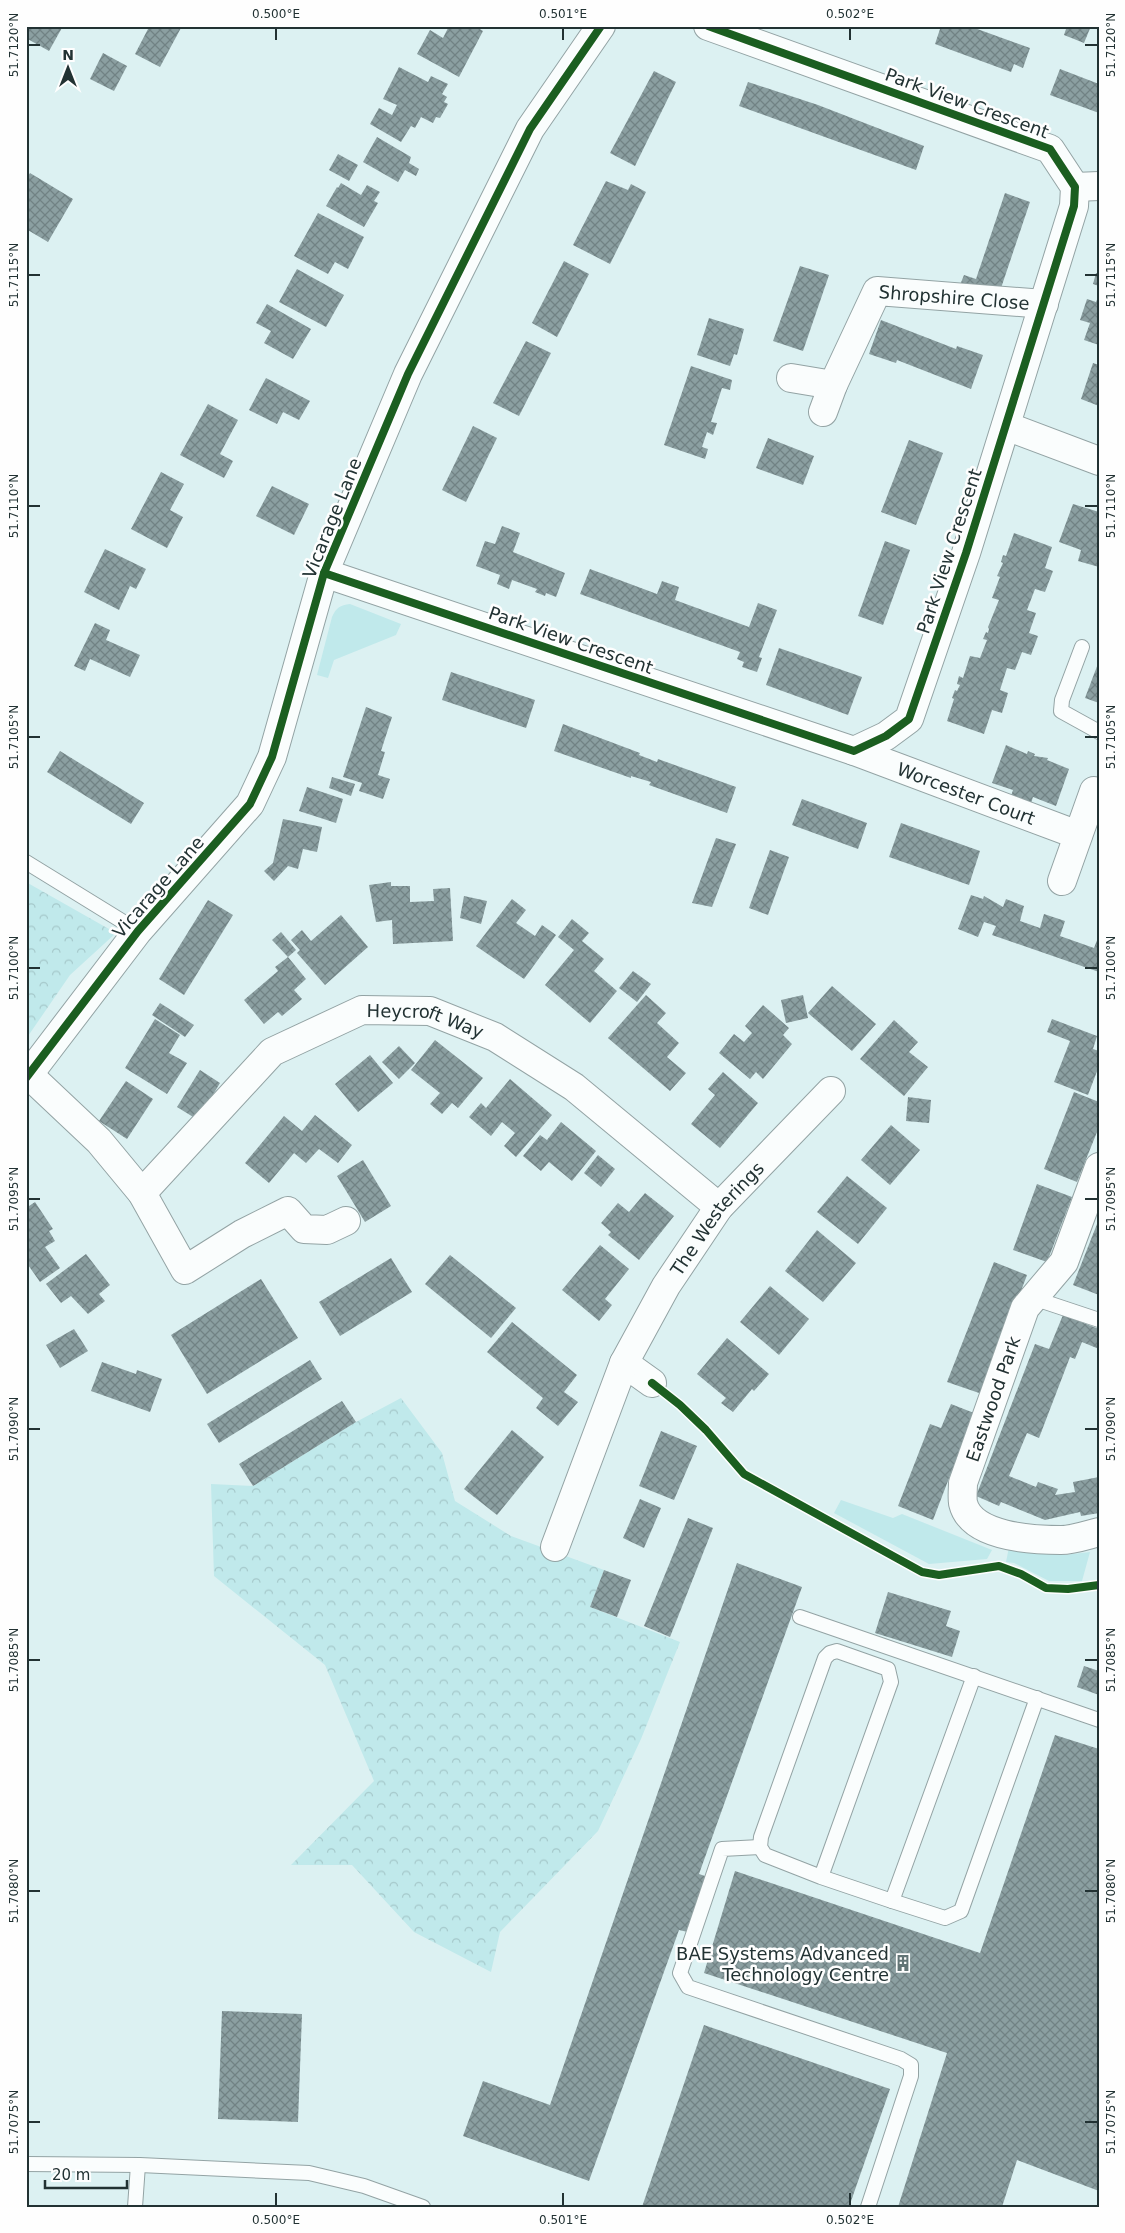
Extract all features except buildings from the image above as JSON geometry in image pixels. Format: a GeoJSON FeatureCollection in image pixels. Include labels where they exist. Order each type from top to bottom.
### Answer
{"type":"FeatureCollection","features":[{"type":"Feature","properties":{"kind":"street","name":"Vicarage Lane"},"geometry":{"type":"LineString","coordinates":[[28,1076],[138,931],[250,804],[272,757],[324,573],[408,374],[530,130],[601,26]]}},
{"type":"Feature","properties":{"kind":"street","name":"Park View Crescent"},"geometry":{"type":"LineString","coordinates":[[324,573],[854,751],[886,736],[909,719],[1006,426],[1074,206],[1087,186],[1050,149],[708,26]]}},
{"type":"Feature","properties":{"kind":"street","name":"Shropshire Close"},"geometry":{"type":"LineString","coordinates":[[823,412],[833,385],[877,291],[1044,304]]}},
{"type":"Feature","properties":{"kind":"street"},"geometry":{"type":"LineString","coordinates":[[791,378],[833,385]]}},
{"type":"Feature","properties":{"kind":"street"},"geometry":{"type":"LineString","coordinates":[[1006,426],[1099,461]]}},
{"type":"Feature","properties":{"kind":"street","name":"Worcester Court"},"geometry":{"type":"LineString","coordinates":[[854,751],[1078,835]]}},
{"type":"Feature","properties":{"kind":"street"},"geometry":{"type":"LineString","coordinates":[[1062,881],[1096,784]]}},
{"type":"Feature","properties":{"kind":"street","name":"Heycroft Way"},"geometry":{"type":"LineString","coordinates":[[142,1193],[272,1052],[362,1010],[430,1011],[495,1037],[574,1087],[720,1207]]}},
{"type":"Feature","properties":{"kind":"street"},"geometry":{"type":"LineString","coordinates":[[28,1076],[99,1141],[142,1193],[185,1270],[242,1234],[288,1211],[304,1229],[327,1230],[346,1221]]}},
{"type":"Feature","properties":{"kind":"street","name":"The Westerings"},"geometry":{"type":"LineString","coordinates":[[555,1547],[624,1363],[666,1286],[720,1207],[831,1092]]}},
{"type":"Feature","properties":{"kind":"street","name":"Eastwood Park"},"geometry":{"type":"LineString","coordinates":[[1099,1167],[1064,1262],[1025,1308],[963,1483],[963,1502],[969,1515],[983,1526],[1006,1536],[1063,1540],[1099,1532]]}},
{"type":"Feature","properties":{"kind":"street"},"geometry":{"type":"LineString","coordinates":[[624,1363],[652,1383]]}},
{"type":"Feature","properties":{"kind":"lane"},"geometry":{"type":"LineString","coordinates":[[1082,647],[1062,700],[1061,711],[1070,718],[1099,732]]}},
{"type":"Feature","properties":{"kind":"lane"},"geometry":{"type":"LineString","coordinates":[[26,862],[138,931]]}},
{"type":"Feature","properties":{"kind":"lane"},"geometry":{"type":"LineString","coordinates":[[1033,1298],[1099,1320]]}},
{"type":"Feature","properties":{"kind":"lane"},"geometry":{"type":"LineString","coordinates":[[800,1617],[1099,1720]]}},
{"type":"Feature","properties":{"kind":"lane"},"geometry":{"type":"LineString","coordinates":[[821,1877],[891,1682],[888,1669],[837,1651],[830,1653],[825,1658],[761,1837],[760,1847],[765,1854],[821,1877],[946,1918],[961,1911],[1037,1698]]}},
{"type":"Feature","properties":{"kind":"lane"},"geometry":{"type":"LineString","coordinates":[[892,1901],[974,1676]]}},
{"type":"Feature","properties":{"kind":"lane"},"geometry":{"type":"LineString","coordinates":[[760,1847],[722,1848],[680,1973],[688,1988],[901,2059],[911,2065],[909,2083],[868,2207]]}},
{"type":"Feature","properties":{"kind":"lane"},"geometry":{"type":"LineString","coordinates":[[26,2164],[138,2165],[309,2173],[364,2186],[423,2207]]}},
{"type":"Feature","properties":{"kind":"lane"},"geometry":{"type":"LineString","coordinates":[[135,2207],[138,2165]]}},
{"type":"Feature","properties":{"kind":"green space"},"geometry":{"type":"Polygon","coordinates":[[[350,604],[401,624],[396,635],[334,660],[328,678],[317,675],[332,617],[339,607],[350,604]]]}},
{"type":"Feature","properties":{"kind":"green space"},"geometry":{"type":"Polygon","coordinates":[[[26,882],[116,933],[70,975],[26,1039],[26,882]]]}},
{"type":"Feature","properties":{"kind":"green space"},"geometry":{"type":"Polygon","coordinates":[[[401,1398],[442,1453],[455,1501],[511,1536],[604,1570],[590,1607],[680,1642],[641,1739],[598,1831],[500,1932],[491,1972],[414,1932],[352,1865],[291,1865],[374,1781],[325,1665],[214,1576],[211,1484],[253,1486],[356,1422],[401,1398]]]}},
{"type":"Feature","properties":{"kind":"green space"},"geometry":{"type":"Polygon","coordinates":[[[841,1500],[893,1518],[902,1514],[992,1550],[987,1559],[929,1564],[834,1513],[841,1500]]]}},
{"type":"Feature","properties":{"kind":"green space"},"geometry":{"type":"Polygon","coordinates":[[[1009,1547],[1064,1555],[1090,1552],[1082,1581],[1049,1581],[1014,1563],[1006,1562],[1009,1547]]]}},
{"type":"Feature","properties":{"kind":"cycle path"},"geometry":{"type":"LineString","coordinates":[[26,1078],[138,931],[250,804],[272,757],[324,573],[408,374],[530,129],[601,26]]}},
{"type":"Feature","properties":{"kind":"cycle path"},"geometry":{"type":"LineString","coordinates":[[324,573],[854,751],[886,736],[909,719],[966,553],[1074,206],[1075,187],[1050,149],[708,26]]}},
{"type":"Feature","properties":{"kind":"cycle path"},"geometry":{"type":"LineString","coordinates":[[652,1383],[680,1405],[706,1430],[744,1474],[922,1572],[939,1575],[999,1566],[1021,1574],[1046,1588],[1068,1589],[1099,1585]]}},
{"type":"Feature","properties":{"kind":"place","name":"BAE Systems Advanced Technology Centre"},"geometry":{"type":"Point","coordinates":[903,1963]}}]}
